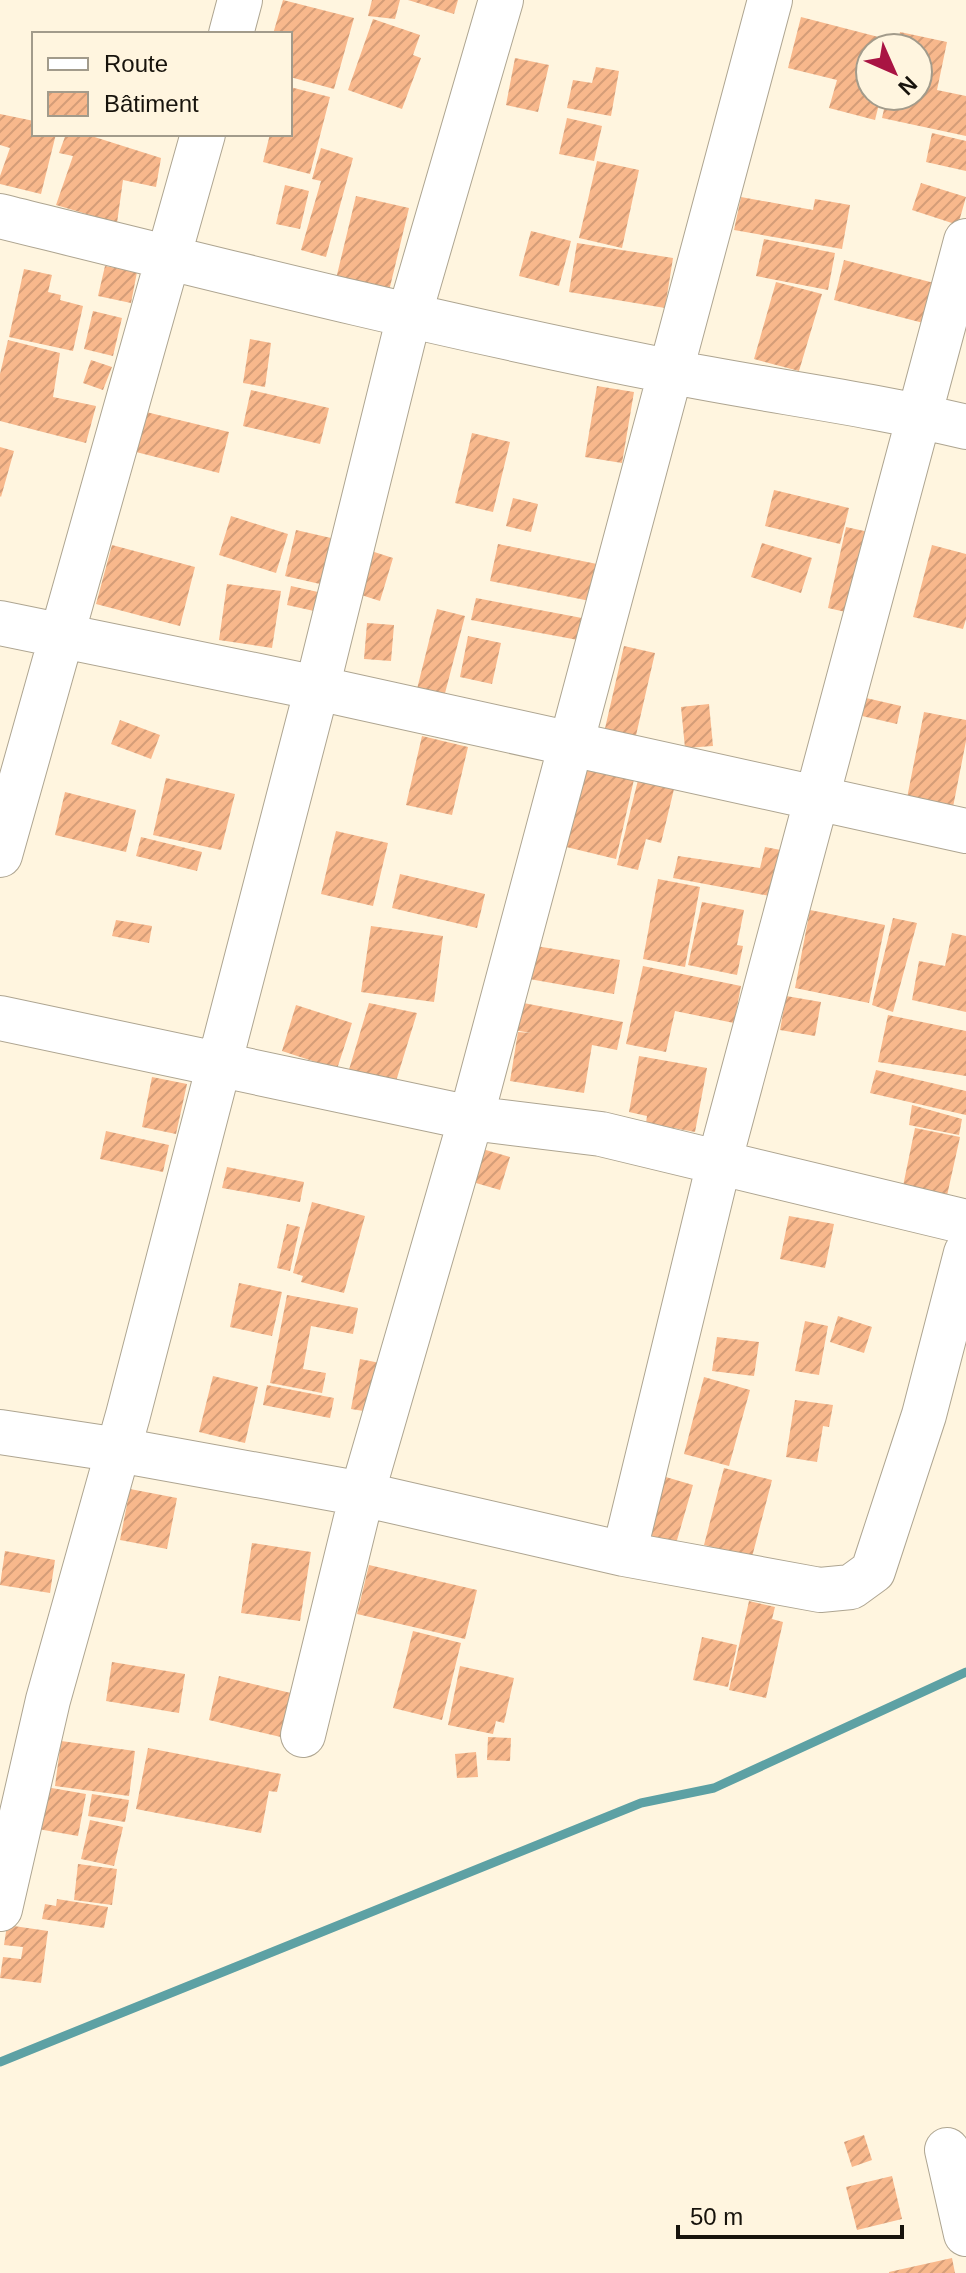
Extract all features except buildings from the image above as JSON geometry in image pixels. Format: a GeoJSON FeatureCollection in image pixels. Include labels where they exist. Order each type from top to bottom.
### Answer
{"type":"FeatureCollection","features":[{"type":"Feature","properties":{"kind":"street"},"geometry":{"type":"LineString","coordinates":[[232,32],[240,0]]}},
{"type":"Feature","properties":{"kind":"street"},"geometry":{"type":"LineString","coordinates":[[0,1909],[8,1837],[119,1450],[317,688],[409,316],[501,0]]}},
{"type":"Feature","properties":{"kind":"street"},"geometry":{"type":"LineString","coordinates":[[303,1735],[362,1494],[471,1118],[770,0]]}},
{"type":"Feature","properties":{"kind":"street"},"geometry":{"type":"LineString","coordinates":[[0,855],[202,136]]}},
{"type":"Feature","properties":{"kind":"street"},"geometry":{"type":"LineString","coordinates":[[0,216],[409,316],[669,371],[966,427]]}},
{"type":"Feature","properties":{"kind":"street"},"geometry":{"type":"LineString","coordinates":[[624,1554],[719,1163],[966,241]]}},
{"type":"Feature","properties":{"kind":"street"},"geometry":{"type":"LineString","coordinates":[[0,623],[317,688],[966,831]]}},
{"type":"Feature","properties":{"kind":"street"},"geometry":{"type":"LineString","coordinates":[[0,1018],[471,1118],[601,1134],[966,1222]]}},
{"type":"Feature","properties":{"kind":"street"},"geometry":{"type":"LineString","coordinates":[[0,1432],[362,1494],[624,1554],[820,1590],[851,1587],[873,1571],[924,1415],[966,1253]]}},
{"type":"Feature","properties":{"kind":"street"},"geometry":{"type":"LineString","coordinates":[[947,2150],[966,2234]]}},
{"type":"Feature","properties":{"kind":"waterway"},"geometry":{"type":"LineString","coordinates":[[0,2062],[641,1803],[714,1788],[966,1672]]}}]}
